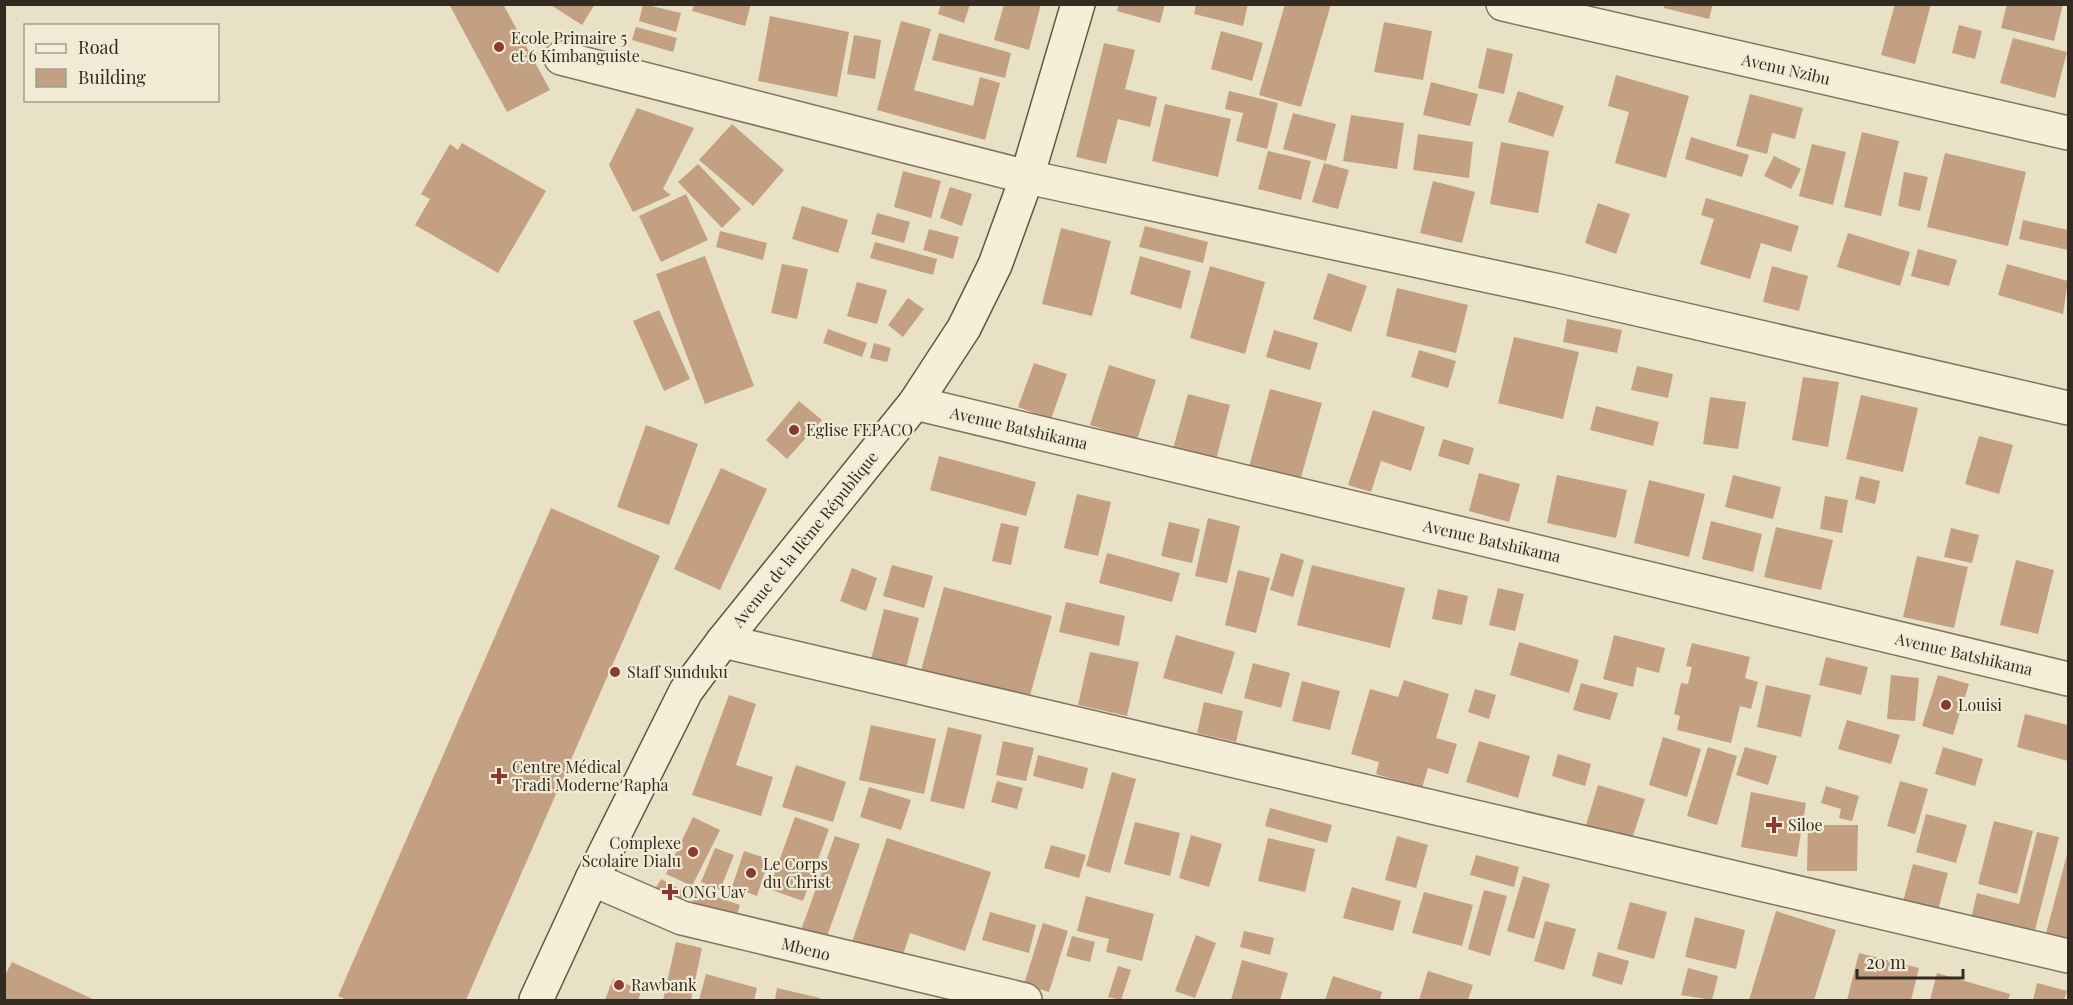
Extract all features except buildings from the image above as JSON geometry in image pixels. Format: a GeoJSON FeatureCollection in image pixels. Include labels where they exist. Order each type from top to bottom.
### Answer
{"type":"FeatureCollection","features":[{"type":"Feature","properties":{"kind":"street","name":"Avenue de la IIème République"},"geometry":{"type":"LineString","coordinates":[[536,1000],[592,879],[686,691],[723,641],[915,403],[964,328],[995,265],[1027,177],[1078,4]]}},
{"type":"Feature","properties":{"kind":"street","name":"Avenu Nzibu"},"geometry":{"type":"LineString","coordinates":[[1503,4],[2068,133]]}},
{"type":"Feature","properties":{"kind":"street"},"geometry":{"type":"LineString","coordinates":[[561,58],[1027,177],[1559,291],[2068,408]]}},
{"type":"Feature","properties":{"kind":"street","name":"Avenue Batshikama"},"geometry":{"type":"LineString","coordinates":[[915,403],[2068,679]]}},
{"type":"Feature","properties":{"kind":"street"},"geometry":{"type":"LineString","coordinates":[[723,641],[2068,956]]}},
{"type":"Feature","properties":{"kind":"street","name":"Mbeno"},"geometry":{"type":"LineString","coordinates":[[592,879],[682,918],[1025,1000]]}},
{"type":"Feature","properties":{"kind":"place","name":"Ecole Primaire 5 et 6 Kimbanguiste"},"geometry":{"type":"Point","coordinates":[499,47]}},
{"type":"Feature","properties":{"kind":"place","name":"Eglise FEPACO"},"geometry":{"type":"Point","coordinates":[794,430]}},
{"type":"Feature","properties":{"kind":"place","name":"Staff Sunduku"},"geometry":{"type":"Point","coordinates":[615,672]}},
{"type":"Feature","properties":{"kind":"place","name":"Louisi"},"geometry":{"type":"Point","coordinates":[1946,705]}},
{"type":"Feature","properties":{"kind":"place","name":"Centre Médical Tradi Moderne Rapha"},"geometry":{"type":"Point","coordinates":[499,776]}},
{"type":"Feature","properties":{"kind":"place","name":"Siloe"},"geometry":{"type":"Point","coordinates":[1774,825]}},
{"type":"Feature","properties":{"kind":"place","name":"Complexe Scolaire Dialu"},"geometry":{"type":"Point","coordinates":[693,852]}},
{"type":"Feature","properties":{"kind":"place","name":"Le Corps du Christ"},"geometry":{"type":"Point","coordinates":[751,873]}},
{"type":"Feature","properties":{"kind":"place","name":"ONG Uav"},"geometry":{"type":"Point","coordinates":[670,892]}},
{"type":"Feature","properties":{"kind":"place","name":"Rawbank"},"geometry":{"type":"Point","coordinates":[619,985]}}]}
